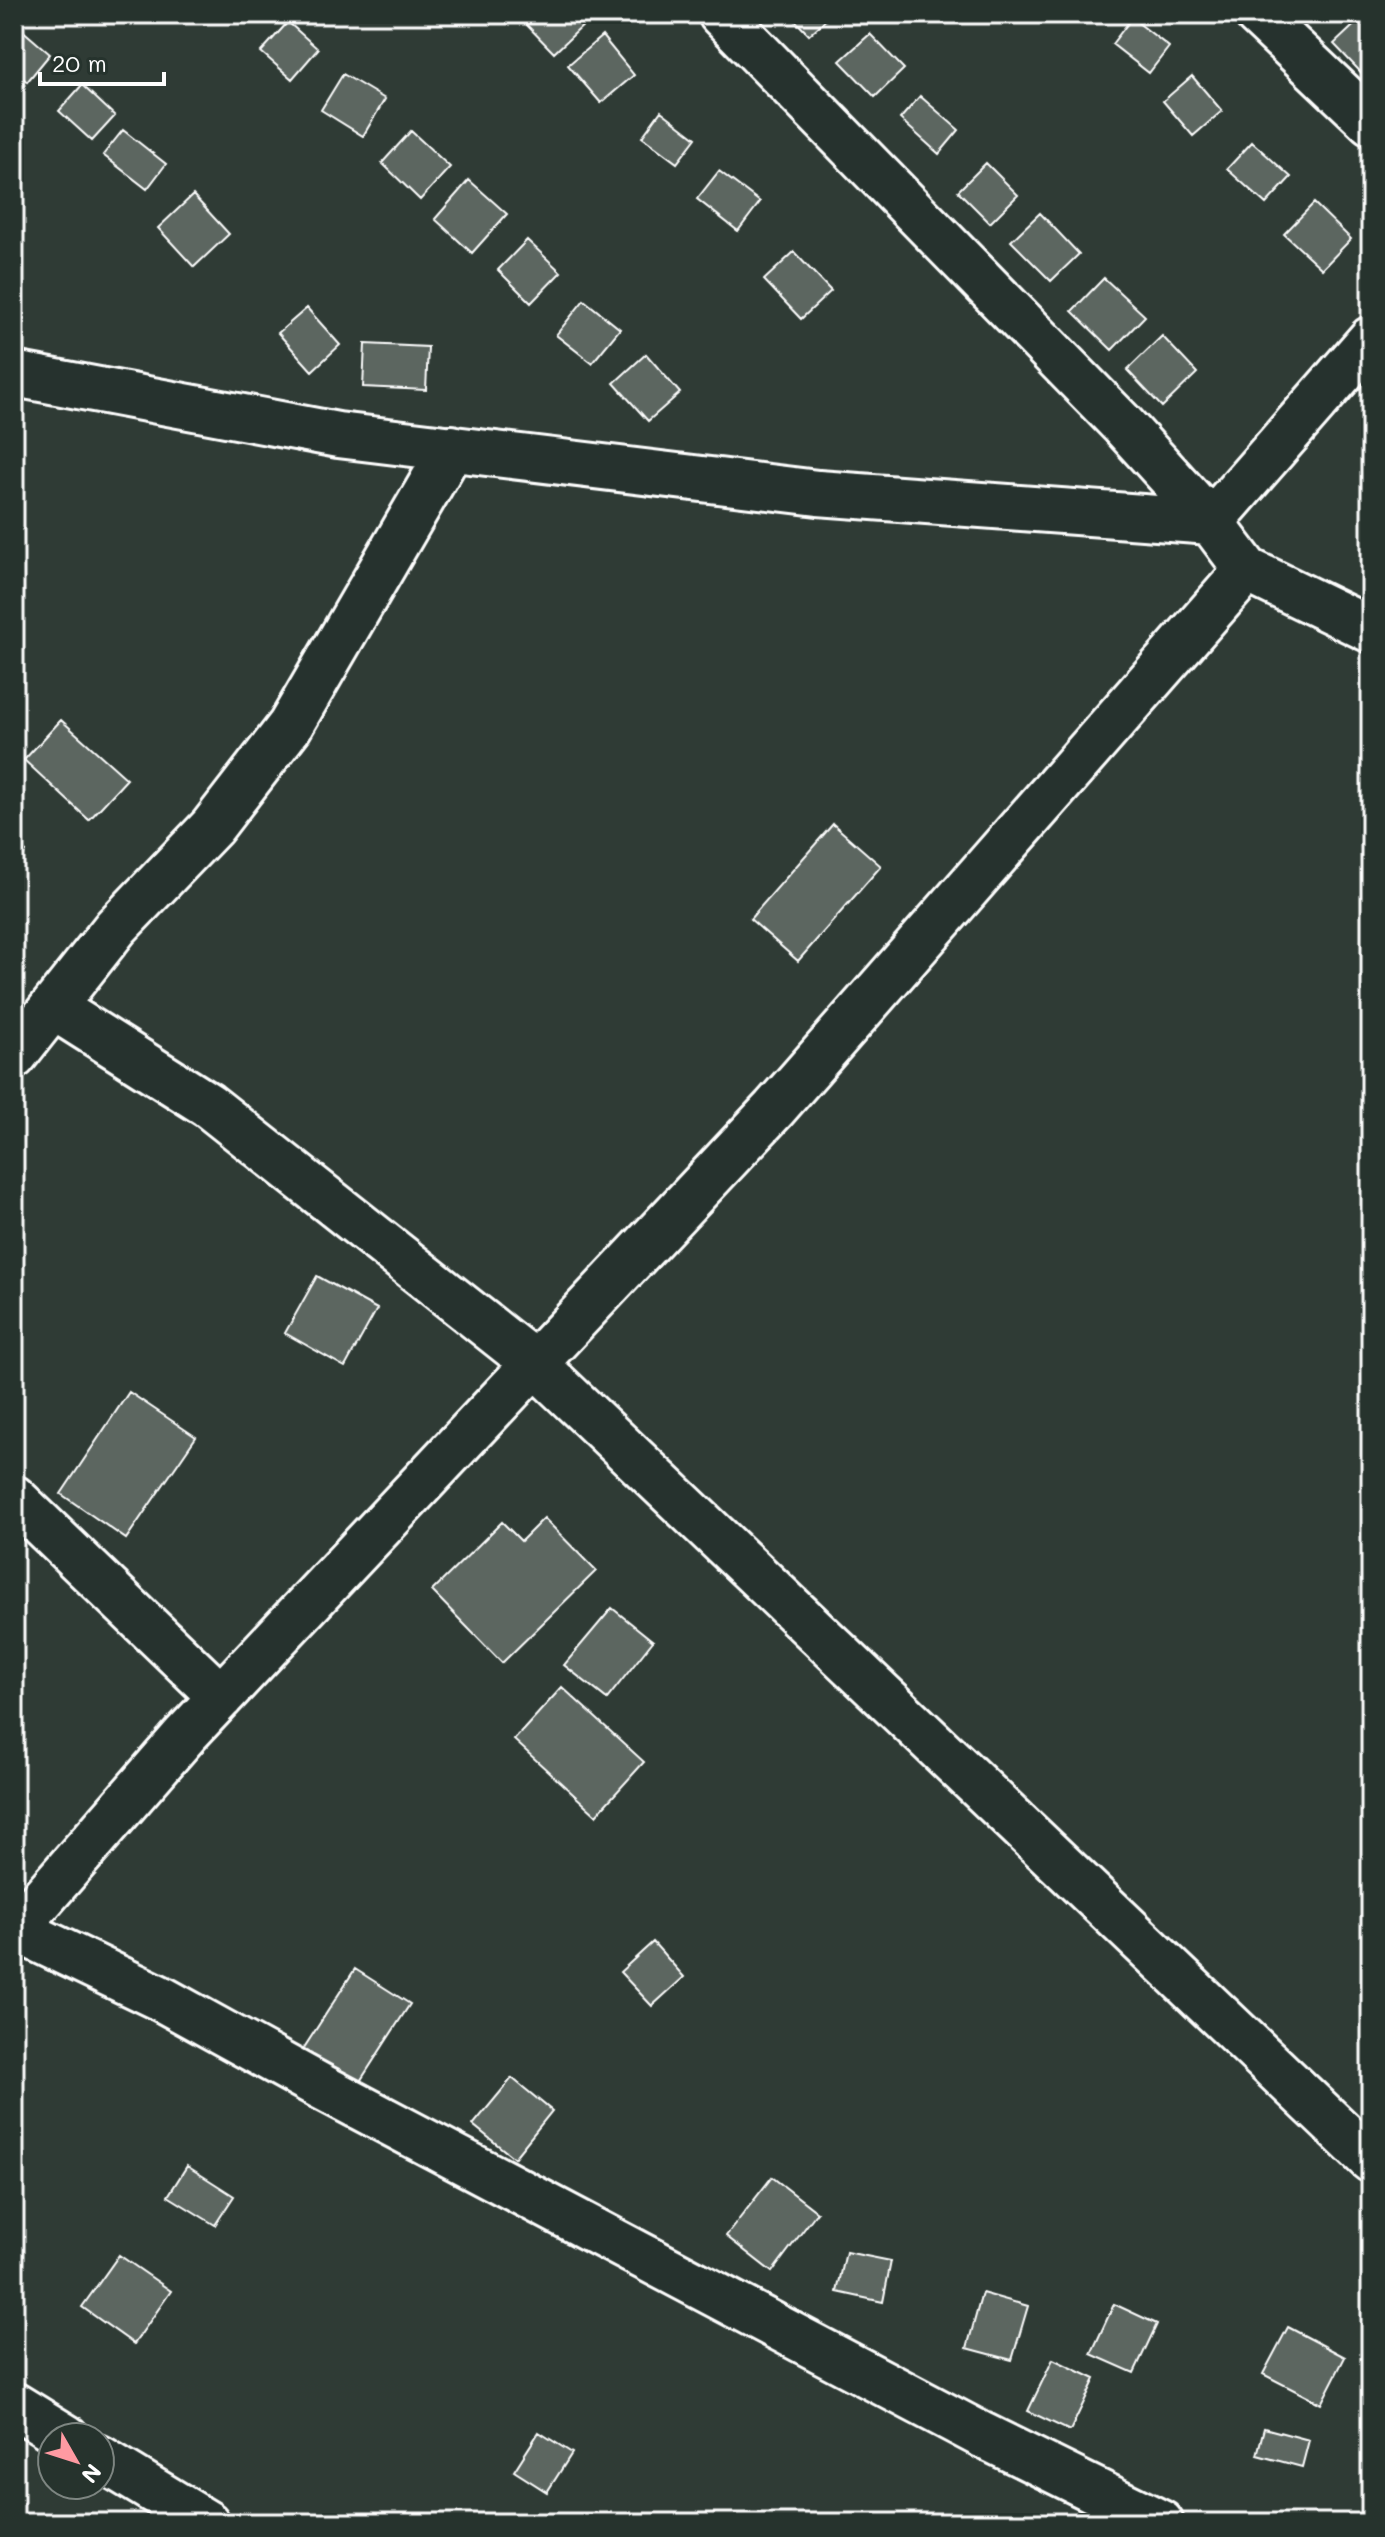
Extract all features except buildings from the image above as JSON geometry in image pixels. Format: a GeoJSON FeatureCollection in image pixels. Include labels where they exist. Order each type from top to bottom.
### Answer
{"type":"FeatureCollection","features":[{"type":"Feature","properties":{"kind":"street"},"geometry":{"type":"LineString","coordinates":[[721,14],[992,288],[1211,522],[1247,570],[1371,630]]}},
{"type":"Feature","properties":{"kind":"street"},"geometry":{"type":"LineString","coordinates":[[1257,14],[1371,122]]}},
{"type":"Feature","properties":{"kind":"street"},"geometry":{"type":"LineString","coordinates":[[1211,522],[1371,339]]}},
{"type":"Feature","properties":{"kind":"street"},"geometry":{"type":"LineString","coordinates":[[14,374],[338,435],[818,493],[1211,522]]}},
{"type":"Feature","properties":{"kind":"street"},"geometry":{"type":"LineString","coordinates":[[14,1056],[116,927],[212,827],[290,726],[452,448]]}},
{"type":"Feature","properties":{"kind":"street"},"geometry":{"type":"LineString","coordinates":[[1161,2523],[952,2419],[320,2086],[162,1999],[15,1930],[221,1697],[774,1109],[1247,570]]}},
{"type":"Feature","properties":{"kind":"street"},"geometry":{"type":"LineString","coordinates":[[53,1007],[208,1105],[534,1363],[1371,2160]]}},
{"type":"Feature","properties":{"kind":"street"},"geometry":{"type":"LineString","coordinates":[[14,1498],[221,1697]]}},
{"type":"Feature","properties":{"kind":"street"},"geometry":{"type":"LineString","coordinates":[[14,2405],[40,2421]]}},
{"type":"Feature","properties":{"kind":"street"},"geometry":{"type":"LineString","coordinates":[[116,2468],[207,2523]]}}]}
